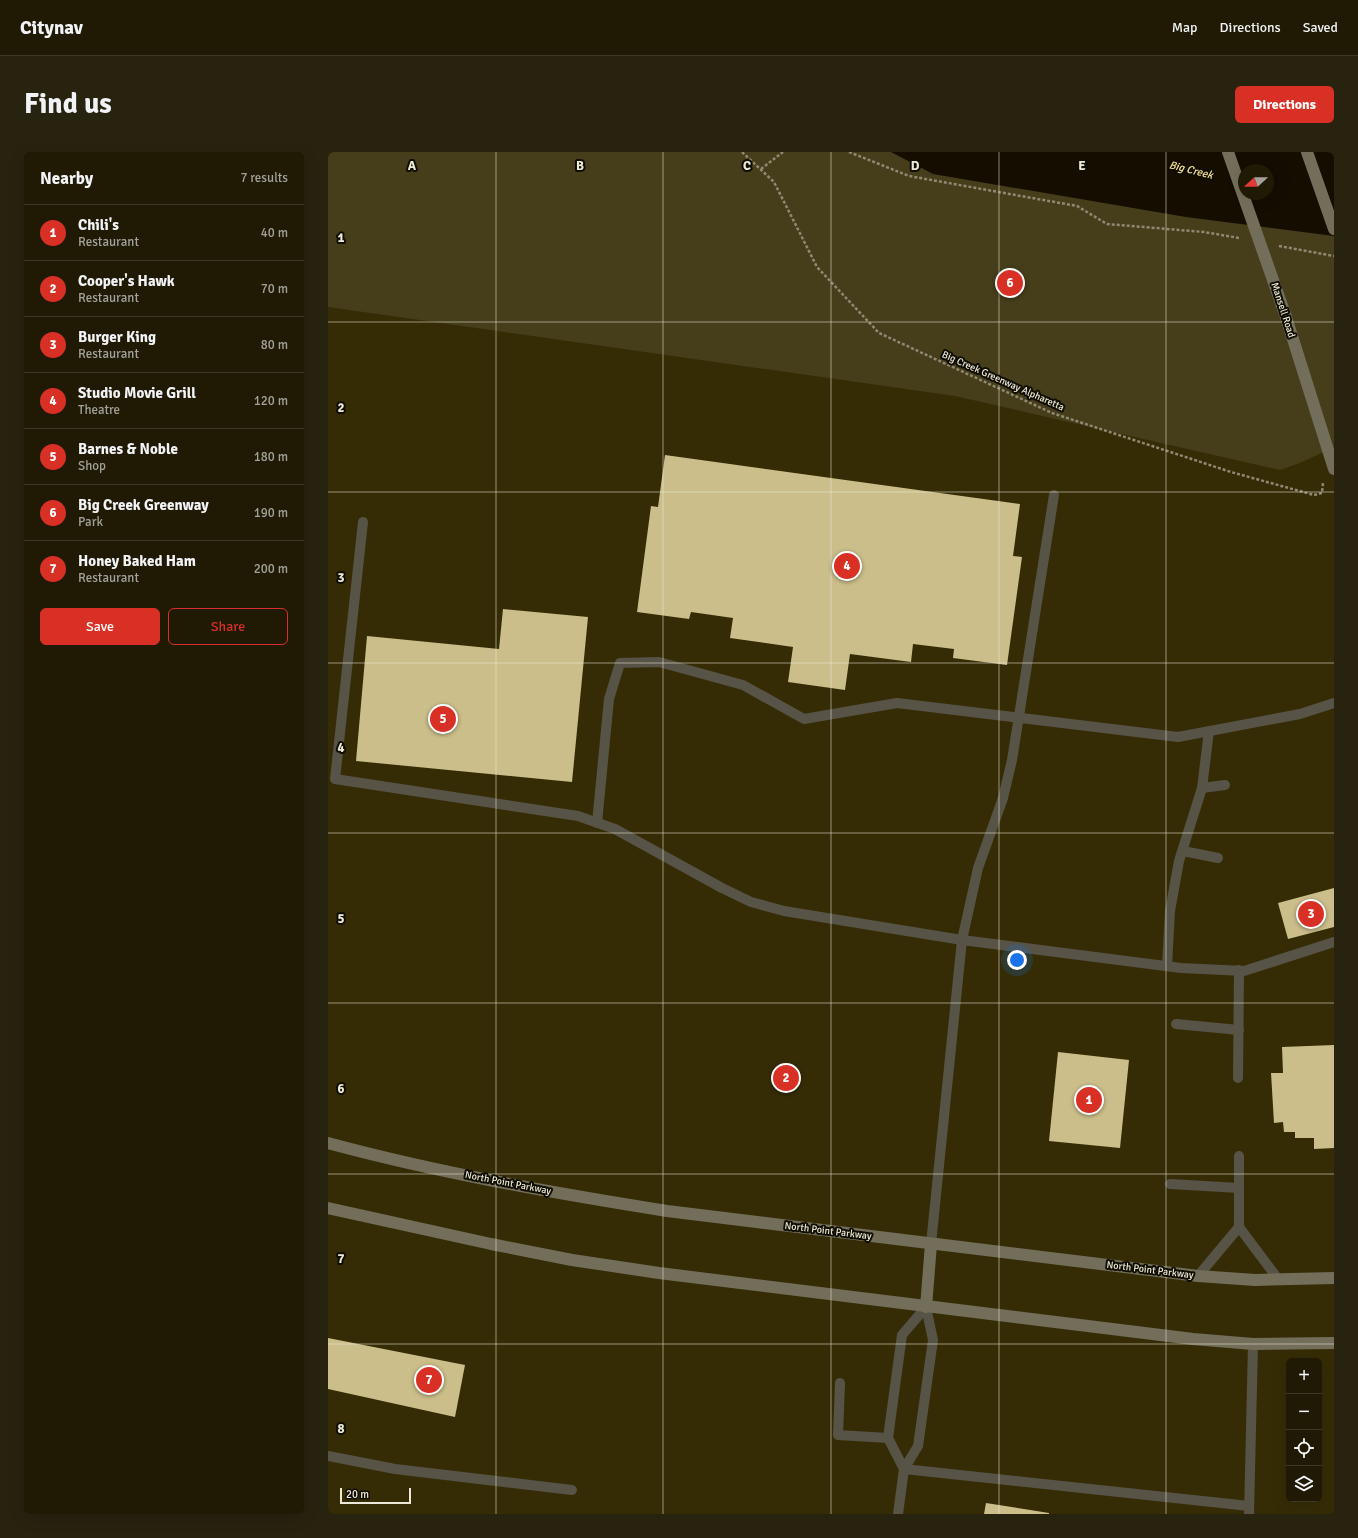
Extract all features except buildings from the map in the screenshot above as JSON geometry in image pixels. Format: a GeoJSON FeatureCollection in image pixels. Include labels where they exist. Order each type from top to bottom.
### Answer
{"type":"FeatureCollection","features":[{"type":"Feature","properties":{"kind":"street","name":"Mansell Road"},"geometry":{"type":"LineString","coordinates":[[1228,152],[1286,317],[1334,469]]}},
{"type":"Feature","properties":{"kind":"street"},"geometry":{"type":"LineString","coordinates":[[1307,152],[1334,228]]}},
{"type":"Feature","properties":{"kind":"street","name":"North Point Parkway"},"geometry":{"type":"LineString","coordinates":[[328,1143],[429,1167],[583,1198],[675,1212],[1198,1276],[1278,1279],[1334,1278]]}},
{"type":"Feature","properties":{"kind":"street"},"geometry":{"type":"LineString","coordinates":[[328,1208],[416,1229],[572,1260],[670,1275],[1185,1338],[1253,1344],[1334,1343]]}},
{"type":"Feature","properties":{"kind":"street"},"geometry":{"type":"LineString","coordinates":[[926,1307],[931,1244]]}},
{"type":"Feature","properties":{"kind":"lane"},"geometry":{"type":"LineString","coordinates":[[931,1244],[962,940],[978,868],[1003,798],[1012,760],[1054,495]]}},
{"type":"Feature","properties":{"kind":"lane"},"geometry":{"type":"LineString","coordinates":[[363,522],[335,779],[578,816],[615,830],[651,849],[687,871],[751,902],[784,911],[962,940],[1167,966],[1244,971],[1334,942]]}},
{"type":"Feature","properties":{"kind":"lane"},"geometry":{"type":"LineString","coordinates":[[597,823],[609,699],[620,663],[659,662],[742,684],[804,719],[897,703],[1178,736],[1300,714],[1334,703]]}},
{"type":"Feature","properties":{"kind":"lane"},"geometry":{"type":"LineString","coordinates":[[1167,966],[1170,911],[1182,851],[1202,788],[1209,731]]}},
{"type":"Feature","properties":{"kind":"lane"},"geometry":{"type":"LineString","coordinates":[[1202,788],[1225,785]]}},
{"type":"Feature","properties":{"kind":"lane"},"geometry":{"type":"LineString","coordinates":[[1182,851],[1218,858]]}},
{"type":"Feature","properties":{"kind":"lane"},"geometry":{"type":"LineString","coordinates":[[1238,1078],[1239,970]]}},
{"type":"Feature","properties":{"kind":"lane"},"geometry":{"type":"LineString","coordinates":[[1176,1024],[1239,1030]]}},
{"type":"Feature","properties":{"kind":"lane"},"geometry":{"type":"LineString","coordinates":[[1239,1156],[1239,1227],[1278,1279]]}},
{"type":"Feature","properties":{"kind":"lane"},"geometry":{"type":"LineString","coordinates":[[1170,1184],[1239,1188]]}},
{"type":"Feature","properties":{"kind":"lane"},"geometry":{"type":"LineString","coordinates":[[1198,1276],[1239,1227]]}},
{"type":"Feature","properties":{"kind":"lane"},"geometry":{"type":"LineString","coordinates":[[904,1469],[888,1438],[902,1335],[926,1307]]}},
{"type":"Feature","properties":{"kind":"lane"},"geometry":{"type":"LineString","coordinates":[[898,1514],[904,1469],[918,1446],[932,1340],[926,1307]]}},
{"type":"Feature","properties":{"kind":"lane"},"geometry":{"type":"LineString","coordinates":[[904,1469],[1249,1510],[1253,1344]]}},
{"type":"Feature","properties":{"kind":"lane"},"geometry":{"type":"LineString","coordinates":[[840,1383],[838,1435],[888,1438]]}},
{"type":"Feature","properties":{"kind":"lane"},"geometry":{"type":"LineString","coordinates":[[328,1456],[395,1469],[572,1490]]}},
{"type":"Feature","properties":{"kind":"path","name":"Big Creek Greenway Alpharetta"},"geometry":{"type":"LineString","coordinates":[[742,152],[774,182],[817,267],[879,333],[1052,413],[1232,472],[1314,495],[1322,493],[1324,478]]}},
{"type":"Feature","properties":{"kind":"path"},"geometry":{"type":"LineString","coordinates":[[761,170],[783,152]]}},
{"type":"Feature","properties":{"kind":"path"},"geometry":{"type":"LineString","coordinates":[[849,152],[909,176],[1077,206],[1107,224],[1204,232],[1242,239]]}},
{"type":"Feature","properties":{"kind":"path"},"geometry":{"type":"LineString","coordinates":[[1274,245],[1334,256]]}},
{"type":"Feature","properties":{"kind":"shaded area"},"geometry":{"type":"Polygon","coordinates":[[[328,152],[1334,366],[1334,1514],[328,1514],[328,152]]]}},
{"type":"Feature","properties":{"kind":"shaded area"},"geometry":{"type":"Polygon","coordinates":[[[328,152],[1334,152],[1334,447],[1300,463],[1280,470],[955,396],[328,307],[328,152]]]}},
{"type":"Feature","properties":{"kind":"water","name":"Big Creek"},"geometry":{"type":"Polygon","coordinates":[[[891,152],[1334,152],[1334,236],[1186,217],[933,174],[891,152]]]}},
{"type":"Feature","properties":{"kind":"place","name":"Big Creek Greenway"},"geometry":{"type":"Point","coordinates":[1010,283]}},
{"type":"Feature","properties":{"kind":"place","name":"Studio Movie Grill"},"geometry":{"type":"Point","coordinates":[847,566]}},
{"type":"Feature","properties":{"kind":"place","name":"Barnes & Noble"},"geometry":{"type":"Point","coordinates":[443,719]}},
{"type":"Feature","properties":{"kind":"place","name":"Burger King"},"geometry":{"type":"Point","coordinates":[1311,914]}},
{"type":"Feature","properties":{"kind":"place","name":"Cooper's Hawk"},"geometry":{"type":"Point","coordinates":[786,1078]}},
{"type":"Feature","properties":{"kind":"place","name":"Chili's"},"geometry":{"type":"Point","coordinates":[1089,1100]}},
{"type":"Feature","properties":{"kind":"place","name":"Honey Baked Ham"},"geometry":{"type":"Point","coordinates":[429,1380]}}]}
